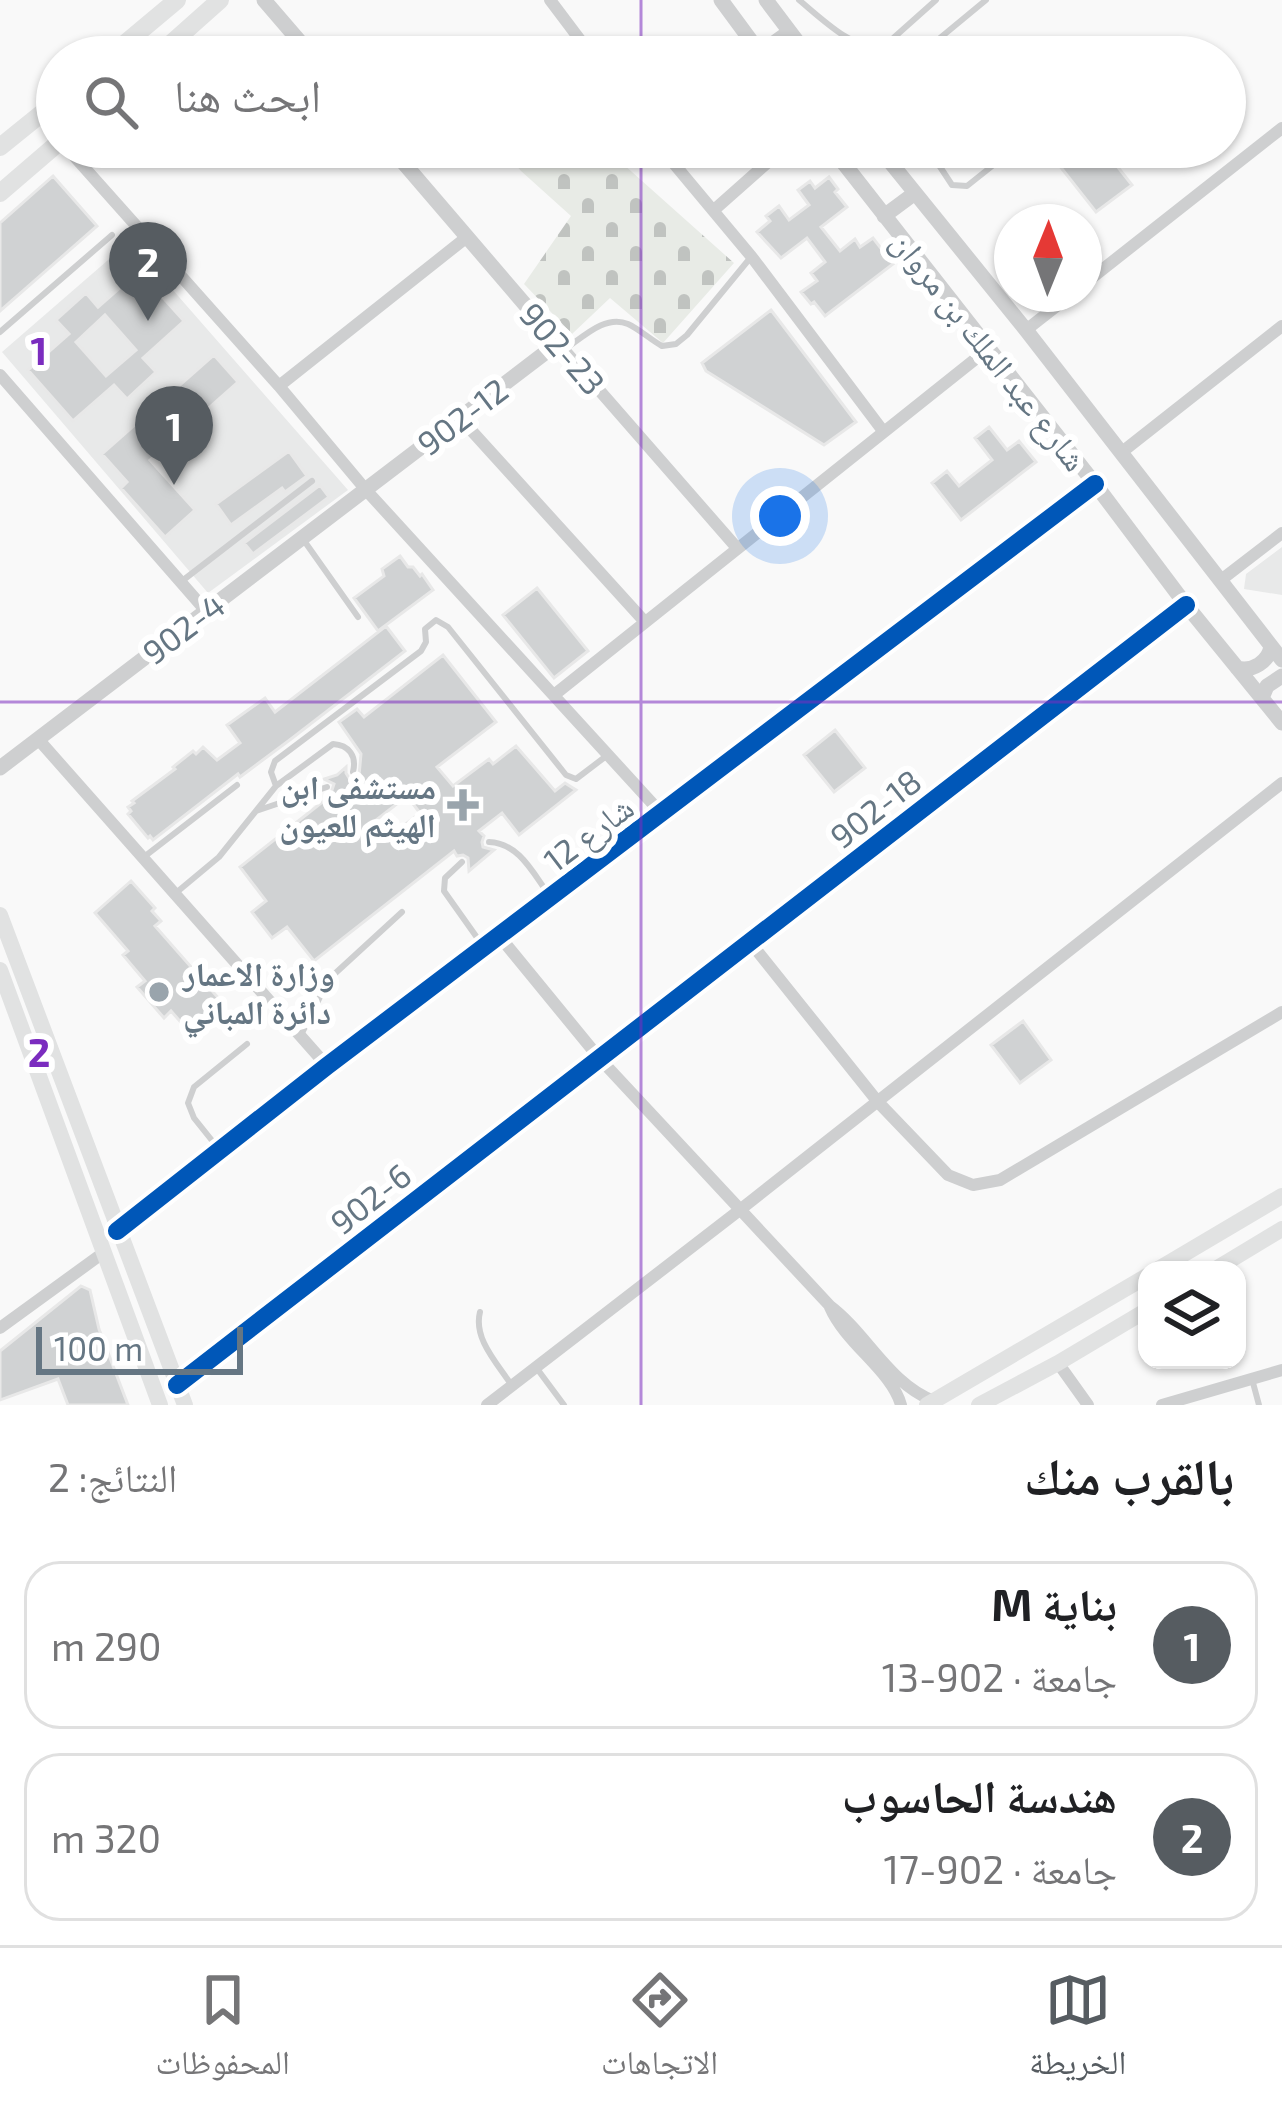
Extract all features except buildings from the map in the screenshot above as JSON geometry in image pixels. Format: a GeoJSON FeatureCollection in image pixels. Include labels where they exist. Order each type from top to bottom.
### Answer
{"type":"FeatureCollection","features":[{"type":"Feature","properties":{"kind":"main road"},"geometry":{"type":"LineString","coordinates":[[134,36],[177,0]]}},
{"type":"Feature","properties":{"kind":"main road"},"geometry":{"type":"LineString","coordinates":[[180,36],[220,0]]}},
{"type":"Feature","properties":{"kind":"main road"},"geometry":{"type":"LineString","coordinates":[[2,141],[36,116]]}},
{"type":"Feature","properties":{"kind":"main road"},"geometry":{"type":"LineString","coordinates":[[0,193],[36,162]]}},
{"type":"Feature","properties":{"kind":"main road"},"geometry":{"type":"LineString","coordinates":[[0,915],[185,1405]]}},
{"type":"Feature","properties":{"kind":"main road"},"geometry":{"type":"LineString","coordinates":[[0,970],[160,1405]]}},
{"type":"Feature","properties":{"kind":"main road"},"geometry":{"type":"LineString","coordinates":[[1171,1261],[1282,1196]]}},
{"type":"Feature","properties":{"kind":"main road"},"geometry":{"type":"LineString","coordinates":[[1229,1261],[1282,1229]]}},
{"type":"Feature","properties":{"kind":"main road"},"geometry":{"type":"LineString","coordinates":[[930,1403],[1138,1281]]}},
{"type":"Feature","properties":{"kind":"main road"},"geometry":{"type":"LineString","coordinates":[[979,1405],[1138,1315]]}},
{"type":"Feature","properties":{"kind":"street"},"geometry":{"type":"LineString","coordinates":[[264,0],[295,36]]}},
{"type":"Feature","properties":{"kind":"street"},"geometry":{"type":"LineString","coordinates":[[550,0],[577,36]]}},
{"type":"Feature","properties":{"kind":"street"},"geometry":{"type":"LineString","coordinates":[[721,0],[748,36]]}},
{"type":"Feature","properties":{"kind":"street"},"geometry":{"type":"LineString","coordinates":[[766,0],[793,36]]}},
{"type":"Feature","properties":{"kind":"street"},"geometry":{"type":"LineString","coordinates":[[785,36],[790,32]]}},
{"type":"Feature","properties":{"kind":"street"},"geometry":{"type":"LineString","coordinates":[[1246,156],[1282,128]]}},
{"type":"Feature","properties":{"kind":"street"},"geometry":{"type":"LineString","coordinates":[[85,168],[366,490],[662,814]]}},
{"type":"Feature","properties":{"kind":"street","name":"902-23"},"geometry":{"type":"LineString","coordinates":[[408,168],[737,548]]}},
{"type":"Feature","properties":{"kind":"street"},"geometry":{"type":"LineString","coordinates":[[679,168],[884,431]]}},
{"type":"Feature","properties":{"kind":"street"},"geometry":{"type":"LineString","coordinates":[[714,210],[761,168]]}},
{"type":"Feature","properties":{"kind":"street","name":"شارع عبد الملك بن مروان"},"geometry":{"type":"LineString","coordinates":[[847,168],[1282,723]]}},
{"type":"Feature","properties":{"kind":"street","name":"شارع عبد الملك بن مروان"},"geometry":{"type":"LineString","coordinates":[[895,168],[1277,653]]}},
{"type":"Feature","properties":{"kind":"street"},"geometry":{"type":"LineString","coordinates":[[1102,270],[1231,168]]}},
{"type":"Feature","properties":{"kind":"street"},"geometry":{"type":"LineString","coordinates":[[884,216],[915,193]]}},
{"type":"Feature","properties":{"kind":"street"},"geometry":{"type":"LineString","coordinates":[[279,386],[467,237]]}},
{"type":"Feature","properties":{"kind":"street"},"geometry":{"type":"LineString","coordinates":[[1026,330],[1049,312]]}},
{"type":"Feature","properties":{"kind":"street"},"geometry":{"type":"LineString","coordinates":[[1122,452],[1282,326]]}},
{"type":"Feature","properties":{"kind":"street","name":"902-12"},"geometry":{"type":"LineString","coordinates":[[366,490],[561,346]]}},
{"type":"Feature","properties":{"kind":"street"},"geometry":{"type":"LineString","coordinates":[[554,695],[988,349]]}},
{"type":"Feature","properties":{"kind":"street"},"geometry":{"type":"LineString","coordinates":[[0,375],[206,611]]}},
{"type":"Feature","properties":{"kind":"street"},"geometry":{"type":"LineString","coordinates":[[460,418],[645,622]]}},
{"type":"Feature","properties":{"kind":"street","name":"شارع 12"},"geometry":{"type":"LineString","coordinates":[[117,1231],[327,1066],[1096,484]]}},
{"type":"Feature","properties":{"kind":"street","name":"902-4"},"geometry":{"type":"LineString","coordinates":[[0,767],[366,490]]}},
{"type":"Feature","properties":{"kind":"street"},"geometry":{"type":"LineString","coordinates":[[1221,580],[1282,533]]}},
{"type":"Feature","properties":{"kind":"street","name":"902-18"},"geometry":{"type":"LineString","coordinates":[[600,1059],[1186,605]]}},
{"type":"Feature","properties":{"kind":"street"},"geometry":{"type":"LineString","coordinates":[[1237,668],[1250,669],[1270,652],[1277,653]]}},
{"type":"Feature","properties":{"kind":"street"},"geometry":{"type":"LineString","coordinates":[[1262,698],[1267,686],[1282,676]]}},
{"type":"Feature","properties":{"kind":"street"},"geometry":{"type":"LineString","coordinates":[[38,739],[327,1066]]}},
{"type":"Feature","properties":{"kind":"street"},"geometry":{"type":"LineString","coordinates":[[487,1405],[1282,783]]}},
{"type":"Feature","properties":{"kind":"street"},"geometry":{"type":"LineString","coordinates":[[500,937],[600,1059],[830,1306],[909,1388],[930,1403]]}},
{"type":"Feature","properties":{"kind":"street"},"geometry":{"type":"LineString","coordinates":[[750,942],[878,1102],[948,1175],[973,1185],[1000,1180],[1282,1012]]}},
{"type":"Feature","properties":{"kind":"street","name":"902-6"},"geometry":{"type":"LineString","coordinates":[[177,1385],[600,1059]]}},
{"type":"Feature","properties":{"kind":"street"},"geometry":{"type":"LineString","coordinates":[[0,1328],[103,1253]]}},
{"type":"Feature","properties":{"kind":"street"},"geometry":{"type":"LineString","coordinates":[[830,1306],[841,1328],[895,1390],[901,1405]]}},
{"type":"Feature","properties":{"kind":"street"},"geometry":{"type":"LineString","coordinates":[[1058,1363],[1088,1405]]}},
{"type":"Feature","properties":{"kind":"street"},"geometry":{"type":"LineString","coordinates":[[1162,1405],[1282,1370]]}},
{"type":"Feature","properties":{"kind":"lane"},"geometry":{"type":"LineString","coordinates":[[800,0],[850,36]]}},
{"type":"Feature","properties":{"kind":"lane"},"geometry":{"type":"LineString","coordinates":[[896,36],[936,0]]}},
{"type":"Feature","properties":{"kind":"lane"},"geometry":{"type":"LineString","coordinates":[[942,36],[986,0]]}},
{"type":"Feature","properties":{"kind":"lane"},"geometry":{"type":"LineString","coordinates":[[940,168],[952,185],[960,188],[990,168]]}},
{"type":"Feature","properties":{"kind":"lane"},"geometry":{"type":"LineString","coordinates":[[0,332],[112,235]]}},
{"type":"Feature","properties":{"kind":"lane"},"geometry":{"type":"LineString","coordinates":[[561,346],[614,322],[628,324],[662,346],[676,344],[751,256]]}},
{"type":"Feature","properties":{"kind":"lane"},"geometry":{"type":"LineString","coordinates":[[179,583],[312,481]]}},
{"type":"Feature","properties":{"kind":"lane"},"geometry":{"type":"LineString","coordinates":[[302,538],[358,617]]}},
{"type":"Feature","properties":{"kind":"lane"},"geometry":{"type":"LineString","coordinates":[[276,786],[274,761],[422,651],[425,629],[436,620],[448,627],[566,775],[576,779],[608,754]]}},
{"type":"Feature","properties":{"kind":"lane"},"geometry":{"type":"LineString","coordinates":[[174,894],[219,857],[276,786],[333,744],[348,748],[353,755],[353,772]]}},
{"type":"Feature","properties":{"kind":"lane"},"geometry":{"type":"LineString","coordinates":[[142,859],[237,784]]}},
{"type":"Feature","properties":{"kind":"lane"},"geometry":{"type":"LineString","coordinates":[[253,813],[326,787]]}},
{"type":"Feature","properties":{"kind":"lane"},"geometry":{"type":"LineString","coordinates":[[489,842],[511,846],[552,898]]}},
{"type":"Feature","properties":{"kind":"lane"},"geometry":{"type":"LineString","coordinates":[[462,862],[445,878],[444,891],[485,949]]}},
{"type":"Feature","properties":{"kind":"lane"},"geometry":{"type":"LineString","coordinates":[[301,1036],[329,980],[402,912]]}},
{"type":"Feature","properties":{"kind":"lane"},"geometry":{"type":"LineString","coordinates":[[220,1150],[188,1103],[194,1088],[248,1044]]}},
{"type":"Feature","properties":{"kind":"lane"},"geometry":{"type":"LineString","coordinates":[[480,1312],[476,1326],[482,1340],[512,1386]]}},
{"type":"Feature","properties":{"kind":"lane"},"geometry":{"type":"LineString","coordinates":[[536,1367],[564,1405]]}},
{"type":"Feature","properties":{"kind":"lane"},"geometry":{"type":"LineString","coordinates":[[1252,1379],[1259,1405]]}},
{"type":"Feature","properties":{"kind":"shaded area"},"geometry":{"type":"Polygon","coordinates":[[[130,241],[348,490],[208,593],[2,352],[130,241]]]}},
{"type":"Feature","properties":{"kind":"shaded area"},"geometry":{"type":"Polygon","coordinates":[[[1282,547],[1282,595],[1244,589],[1246,574],[1282,547]]]}},
{"type":"Feature","properties":{"kind":"green space"},"geometry":{"type":"Polygon","coordinates":[[[518,168],[628,168],[734,263],[663,343],[610,298],[572,334],[524,284],[571,216],[518,168]]]}},
{"type":"Feature","properties":{"kind":"cycle path"},"geometry":{"type":"LineString","coordinates":[[117,1231],[327,1066],[1095,484]]}},
{"type":"Feature","properties":{"kind":"cycle path"},"geometry":{"type":"LineString","coordinates":[[177,1385],[1186,605]]}},
{"type":"Feature","properties":{"kind":"place","name":"هندسة الحاسوب"},"geometry":{"type":"Point","coordinates":[148,321]}},
{"type":"Feature","properties":{"kind":"place","name":"بناية M"},"geometry":{"type":"Point","coordinates":[174,485]}},
{"type":"Feature","properties":{"kind":"place","name":"مستشفى ابن الهيثم للعيون"},"geometry":{"type":"Point","coordinates":[463,805]}},
{"type":"Feature","properties":{"kind":"place","name":"وزارة الاعمار دائرة المباني"},"geometry":{"type":"Point","coordinates":[159,992]}}]}
